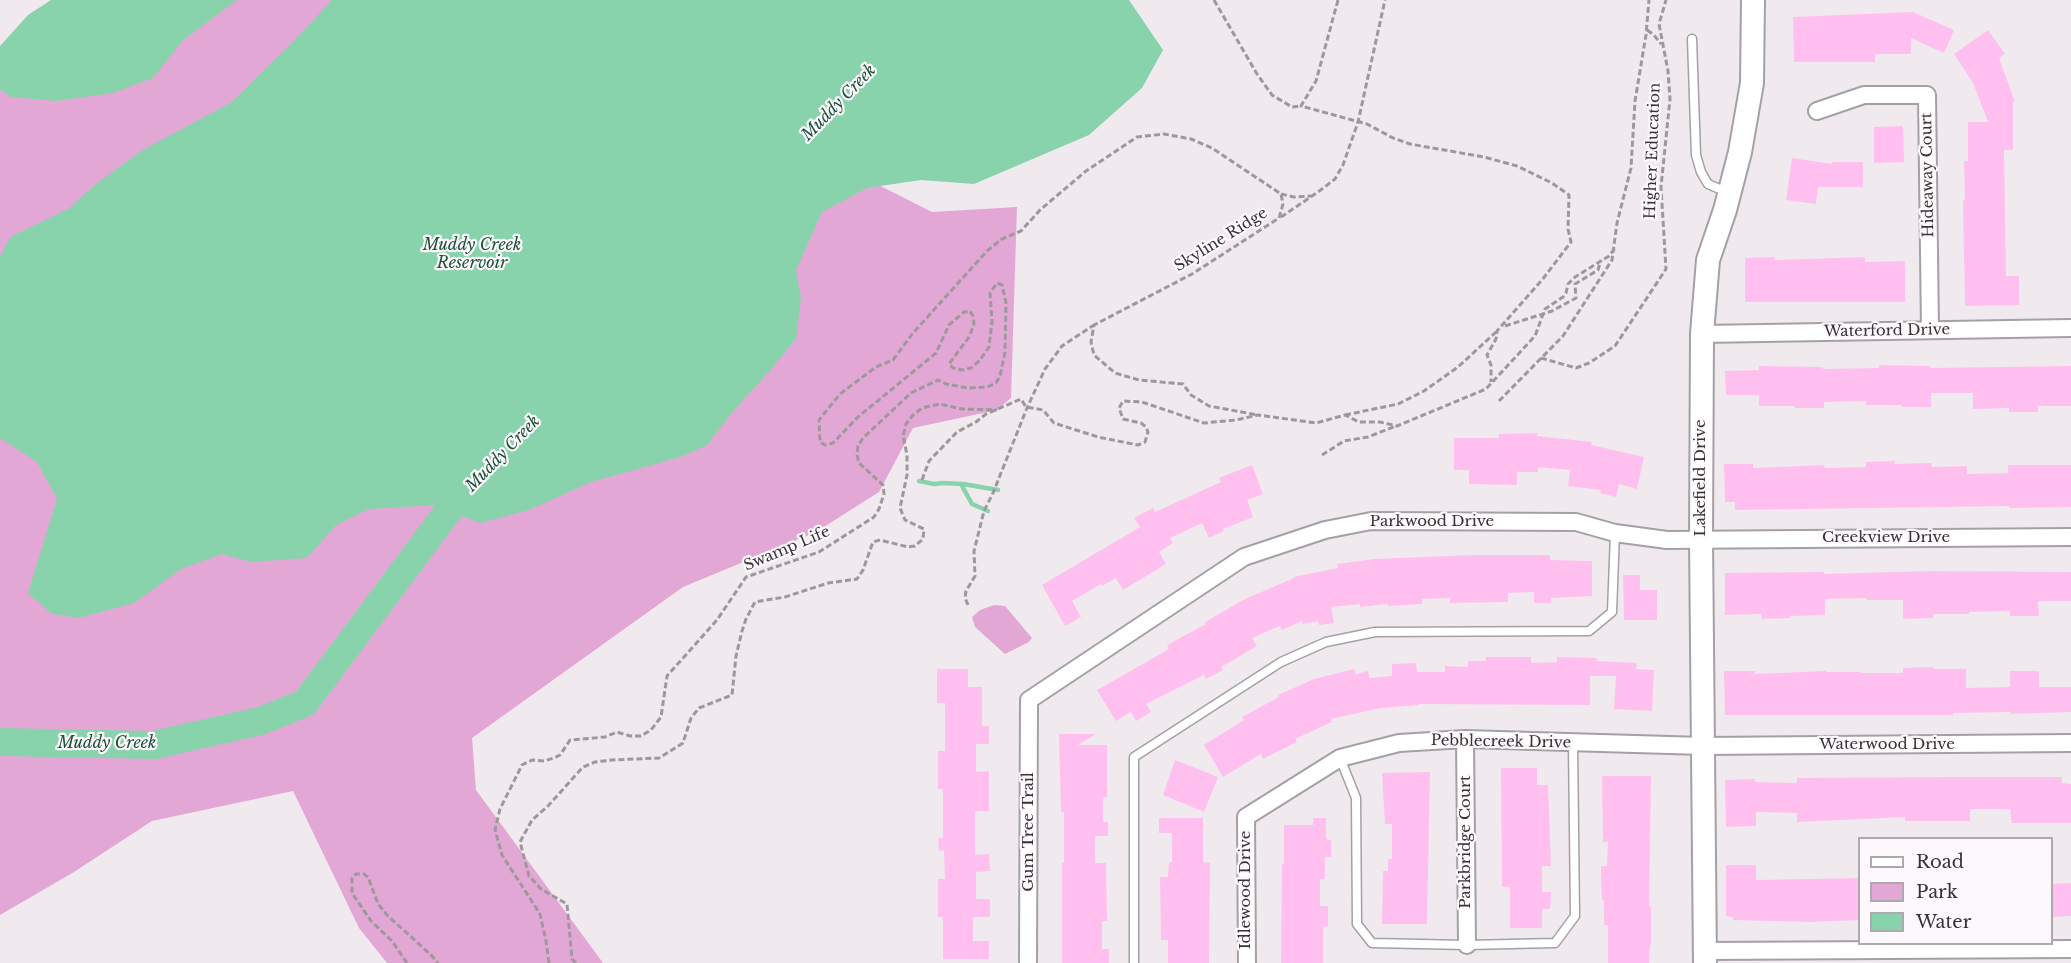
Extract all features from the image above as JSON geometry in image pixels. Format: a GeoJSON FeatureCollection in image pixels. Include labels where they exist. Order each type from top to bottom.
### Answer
{"type":"FeatureCollection","features":[{"type":"Feature","properties":{"kind":"street","name":"Lakefield Drive"},"geometry":{"type":"LineString","coordinates":[[1704,957],[1702,334],[1708,260],[1730,193],[1752,83],[1753,0]]}},
{"type":"Feature","properties":{"kind":"street","name":"Hideaway Court"},"geometry":{"type":"LineString","coordinates":[[1817,111],[1864,95],[1927,95],[1930,330]]}},
{"type":"Feature","properties":{"kind":"street","name":"Waterford Drive"},"geometry":{"type":"LineString","coordinates":[[1702,334],[2071,328]]}},
{"type":"Feature","properties":{"kind":"street","name":"Parkwood Drive"},"geometry":{"type":"LineString","coordinates":[[1029,700],[1244,557],[1325,530],[1371,521],[1576,522],[1615,533],[1666,540],[1701,538]]}},
{"type":"Feature","properties":{"kind":"street","name":"Creekview Drive"},"geometry":{"type":"LineString","coordinates":[[1701,538],[2071,537]]}},
{"type":"Feature","properties":{"kind":"street","name":"Gum Tree Trail"},"geometry":{"type":"LineString","coordinates":[[1028,963],[1029,700]]}},
{"type":"Feature","properties":{"kind":"street","name":"Pebblecreek Drive"},"geometry":{"type":"LineString","coordinates":[[1246,817],[1340,758],[1399,743],[1465,739],[1703,746]]}},
{"type":"Feature","properties":{"kind":"street","name":"Parkbridge Court"},"geometry":{"type":"LineString","coordinates":[[1465,739],[1467,945]]}},
{"type":"Feature","properties":{"kind":"street","name":"Waterwood Drive"},"geometry":{"type":"LineString","coordinates":[[1703,746],[2071,743]]}},
{"type":"Feature","properties":{"kind":"street","name":"Idlewood Drive"},"geometry":{"type":"LineString","coordinates":[[1246,817],[1247,963]]}},
{"type":"Feature","properties":{"kind":"street"},"geometry":{"type":"LineString","coordinates":[[1704,957],[2071,949]]}},
{"type":"Feature","properties":{"kind":"lane"},"geometry":{"type":"LineString","coordinates":[[1692,39],[1696,155],[1701,172],[1708,184],[1730,193]]}},
{"type":"Feature","properties":{"kind":"lane"},"geometry":{"type":"LineString","coordinates":[[1134,963],[1134,757],[1281,662],[1326,642],[1375,632],[1589,631],[1612,612],[1615,533]]}},
{"type":"Feature","properties":{"kind":"lane"},"geometry":{"type":"LineString","coordinates":[[1340,758],[1356,798],[1357,924],[1372,943],[1467,945],[1555,943],[1575,916],[1574,743]]}},
{"type":"Feature","properties":{"kind":"path"},"geometry":{"type":"LineString","coordinates":[[1094,325],[1091,342],[1094,355],[1115,373],[1139,380],[1183,384],[1191,395],[1209,406],[1316,423],[1398,404],[1424,391],[1458,367],[1503,326],[1571,242],[1568,230],[1569,195],[1541,177],[1516,166],[1484,157],[1410,144],[1367,124],[1301,106],[1292,107],[1272,95],[1257,74],[1214,0]]}},
{"type":"Feature","properties":{"kind":"path"},"geometry":{"type":"LineString","coordinates":[[1301,106],[1316,81],[1338,0]]}},
{"type":"Feature","properties":{"kind":"path"},"geometry":{"type":"LineString","coordinates":[[1279,218],[1335,179],[1343,165],[1358,122],[1385,0]]}},
{"type":"Feature","properties":{"kind":"path"},"geometry":{"type":"LineString","coordinates":[[1499,401],[1563,336],[1609,266],[1615,248],[1617,223],[1631,168],[1635,101],[1647,30],[1649,0]]}},
{"type":"Feature","properties":{"kind":"path","name":"Higher Education"},"geometry":{"type":"LineString","coordinates":[[1541,358],[1576,368],[1589,363],[1615,346],[1666,269],[1661,187],[1670,99],[1668,71],[1659,24],[1666,0]]}},
{"type":"Feature","properties":{"kind":"path"},"geometry":{"type":"LineString","coordinates":[[1647,30],[1662,46]]}},
{"type":"Feature","properties":{"kind":"path","name":"Skyline Ridge"},"geometry":{"type":"LineString","coordinates":[[968,605],[965,598],[966,591],[975,576],[974,551],[984,510],[1045,369],[1062,346],[1094,325],[1192,274],[1279,218],[1283,204],[1281,194],[1212,148],[1191,139],[1164,134],[1137,137],[1086,171],[1040,210],[1021,231],[1016,233]]}},
{"type":"Feature","properties":{"kind":"path"},"geometry":{"type":"LineString","coordinates":[[1281,194],[1294,197],[1313,196]]}},
{"type":"Feature","properties":{"kind":"path","name":"Swamp Life"},"geometry":{"type":"LineString","coordinates":[[549,963],[540,914],[502,855],[495,830],[500,809],[522,765],[532,760],[544,761],[560,755],[570,740],[605,737],[617,732],[630,736],[641,736],[651,730],[661,717],[667,676],[717,620],[746,577],[819,552],[874,517],[884,495],[883,485],[859,463],[858,446],[863,438],[912,393],[938,380],[946,384],[968,388],[987,387],[996,383],[1000,376],[1005,353],[1006,303],[1002,285],[998,283],[990,293],[992,321],[989,346],[980,360],[971,368],[962,370],[953,368],[949,364],[969,337],[974,324],[970,311],[964,312],[949,326],[936,353],[858,417],[833,443],[825,445],[820,442],[819,420],[840,394],[876,368],[892,360],[973,265],[1002,239],[1016,233]]}},
{"type":"Feature","properties":{"kind":"path"},"geometry":{"type":"LineString","coordinates":[[1322,455],[1344,441],[1368,437],[1486,389],[1535,336],[1542,314],[1549,305],[1563,297],[1568,284],[1575,277],[1609,256],[1615,248]]}},
{"type":"Feature","properties":{"kind":"path"},"geometry":{"type":"LineString","coordinates":[[1503,326],[1564,306],[1576,298],[1575,284],[1598,270],[1601,260]]}},
{"type":"Feature","properties":{"kind":"path"},"geometry":{"type":"LineString","coordinates":[[1491,383],[1491,365],[1487,355],[1496,339],[1497,331]]}},
{"type":"Feature","properties":{"kind":"path"},"geometry":{"type":"LineString","coordinates":[[922,480],[930,461],[944,447],[948,439],[986,414],[1022,399],[1027,408],[1043,410],[1054,423],[1098,437],[1138,445],[1145,442],[1148,432],[1141,423],[1123,419],[1119,408],[1123,401],[1143,402],[1192,421],[1204,423],[1258,415]]}},
{"type":"Feature","properties":{"kind":"path"},"geometry":{"type":"LineString","coordinates":[[576,963],[572,959],[569,941],[567,904],[542,890],[529,876],[520,842],[532,820],[548,806],[583,767],[595,762],[659,758],[683,743],[691,718],[699,708],[732,695],[736,657],[742,631],[755,602],[785,597],[828,583],[857,579],[863,570],[873,542],[880,540],[908,548],[915,546],[922,539],[924,529],[905,520],[900,508],[908,475],[903,436],[906,424],[913,415],[922,408],[940,404],[962,410],[997,410]]}},
{"type":"Feature","properties":{"kind":"path"},"geometry":{"type":"LineString","coordinates":[[1345,415],[1359,422],[1388,423],[1397,426]]}},
{"type":"Feature","properties":{"kind":"path"},"geometry":{"type":"LineString","coordinates":[[1387,430],[1388,423]]}},
{"type":"Feature","properties":{"kind":"path"},"geometry":{"type":"LineString","coordinates":[[407,963],[392,942],[371,921],[352,892],[352,878],[356,873],[368,877],[378,904],[438,963]]}},
{"type":"Feature","properties":{"kind":"green space"},"geometry":{"type":"Polygon","coordinates":[[[176,0],[512,0],[932,212],[1017,207],[1011,398],[997,410],[913,428],[879,492],[816,532],[683,587],[472,738],[476,790],[603,963],[387,963],[359,928],[293,791],[152,821],[74,872],[0,915],[0,71],[176,0]]]}},
{"type":"Feature","properties":{"kind":"green space"},"geometry":{"type":"Polygon","coordinates":[[[994,605],[1005,606],[1032,638],[1029,642],[1005,654],[975,627],[972,617],[980,610],[994,605]]]}},
{"type":"Feature","properties":{"kind":"water"},"geometry":{"type":"Polygon","coordinates":[[[51,0],[237,0],[183,40],[153,78],[113,93],[56,101],[11,97],[0,90],[0,46],[28,15],[51,0]]]}},
{"type":"Feature","properties":{"kind":"water","name":"Muddy Creek Reservoir"},"geometry":{"type":"Polygon","coordinates":[[[332,0],[1129,0],[1163,50],[1142,88],[1089,135],[974,184],[921,180],[867,188],[822,212],[796,270],[801,298],[796,339],[706,446],[677,458],[591,482],[529,510],[480,523],[435,505],[369,509],[336,525],[307,558],[250,562],[222,554],[181,569],[134,603],[78,618],[52,614],[28,593],[57,499],[37,462],[0,438],[0,257],[10,237],[68,209],[96,184],[141,151],[232,102],[332,0]]]}},
{"type":"Feature","properties":{"kind":"building"},"geometry":{"type":"Polygon","coordinates":[[[1913,12],[1954,30],[1944,53],[1911,38],[1911,54],[1875,54],[1875,62],[1794,62],[1793,17],[1913,12]]]}},
{"type":"Feature","properties":{"kind":"building"},"geometry":{"type":"Polygon","coordinates":[[[1988,30],[2005,54],[1999,58],[2015,102],[2013,102],[2013,150],[2004,150],[2006,276],[2019,276],[2019,305],[1965,306],[1963,200],[1965,200],[1964,161],[1968,161],[1968,122],[1988,122],[1973,83],[1954,54],[1988,30]]]}},
{"type":"Feature","properties":{"kind":"building"},"geometry":{"type":"Polygon","coordinates":[[[1903,126],[1904,162],[1874,163],[1874,127],[1903,126]]]}},
{"type":"Feature","properties":{"kind":"building"},"geometry":{"type":"Polygon","coordinates":[[[1792,158],[1832,164],[1832,162],[1863,162],[1863,187],[1818,187],[1816,204],[1786,200],[1792,158]]]}},
{"type":"Feature","properties":{"kind":"building"},"geometry":{"type":"Polygon","coordinates":[[[1775,257],[1775,260],[1865,257],[1865,262],[1905,261],[1905,302],[1745,302],[1745,258],[1775,257]]]}},
{"type":"Feature","properties":{"kind":"building"},"geometry":{"type":"Polygon","coordinates":[[[1879,365],[1930,366],[1930,368],[2071,366],[2071,406],[2038,406],[2038,412],[2009,412],[2009,408],[1973,409],[1973,393],[1931,393],[1931,407],[1866,405],[1866,401],[1824,402],[1824,408],[1795,408],[1795,406],[1759,406],[1759,395],[1726,395],[1725,371],[1759,370],[1759,366],[1823,367],[1823,369],[1879,368],[1879,365]]]}},
{"type":"Feature","properties":{"kind":"building"},"geometry":{"type":"Polygon","coordinates":[[[1537,433],[1537,436],[1592,442],[1591,445],[1644,457],[1637,489],[1619,484],[1616,497],[1600,493],[1601,490],[1568,486],[1570,470],[1538,467],[1538,472],[1517,472],[1517,485],[1469,484],[1469,470],[1454,470],[1454,438],[1499,438],[1499,434],[1537,433]]]}},
{"type":"Feature","properties":{"kind":"building"},"geometry":{"type":"Polygon","coordinates":[[[1895,461],[1895,464],[1931,463],[1932,467],[1967,466],[1967,474],[2008,473],[2008,465],[2071,465],[2071,507],[1735,510],[1735,502],[1725,502],[1724,464],[1753,464],[1753,468],[1824,465],[1825,468],[1866,467],[1866,462],[1895,461]]]}},
{"type":"Feature","properties":{"kind":"building"},"geometry":{"type":"Polygon","coordinates":[[[1252,465],[1263,494],[1247,500],[1253,517],[1223,529],[1224,531],[1209,538],[1202,523],[1170,538],[1173,543],[1159,552],[1166,564],[1123,590],[1116,578],[1072,601],[1081,617],[1065,626],[1042,585],[1140,527],[1134,518],[1153,508],[1155,512],[1221,482],[1219,478],[1252,465]]]}},
{"type":"Feature","properties":{"kind":"building"},"geometry":{"type":"Polygon","coordinates":[[[1550,555],[1550,560],[1592,561],[1592,596],[1551,598],[1551,603],[1534,603],[1534,592],[1508,593],[1508,602],[1450,603],[1450,598],[1422,599],[1422,604],[1360,607],[1360,604],[1331,607],[1334,623],[1319,625],[1318,621],[1303,624],[1302,621],[1282,630],[1280,626],[1252,638],[1257,646],[1221,667],[1223,670],[1206,679],[1204,675],[1146,704],[1151,712],[1136,721],[1131,712],[1116,721],[1097,690],[1169,649],[1167,645],[1245,599],[1294,577],[1338,568],[1337,564],[1374,559],[1550,555]]]}},
{"type":"Feature","properties":{"kind":"building"},"geometry":{"type":"Polygon","coordinates":[[[1933,571],[2071,572],[2071,601],[2038,601],[2039,616],[2010,616],[2010,611],[1933,614],[1933,618],[1903,619],[1903,600],[1867,600],[1867,598],[1825,599],[1825,615],[1762,619],[1761,614],[1725,615],[1725,573],[1824,572],[1824,574],[1933,571]]]}},
{"type":"Feature","properties":{"kind":"building"},"geometry":{"type":"Polygon","coordinates":[[[1623,575],[1640,575],[1640,590],[1657,590],[1657,620],[1624,620],[1623,575]]]}},
{"type":"Feature","properties":{"kind":"building"},"geometry":{"type":"Polygon","coordinates":[[[1486,657],[1531,657],[1531,663],[1557,662],[1557,657],[1597,658],[1597,661],[1637,663],[1636,669],[1654,670],[1652,711],[1614,709],[1616,676],[1590,676],[1590,705],[1419,704],[1381,708],[1331,719],[1332,722],[1295,739],[1297,742],[1263,759],[1261,754],[1223,777],[1204,745],[1244,720],[1242,717],[1279,697],[1278,695],[1314,679],[1354,669],[1356,674],[1368,671],[1369,678],[1392,676],[1392,664],[1416,663],[1417,672],[1445,672],[1445,666],[1468,667],[1468,661],[1486,661],[1486,657]]]}},
{"type":"Feature","properties":{"kind":"building"},"geometry":{"type":"Polygon","coordinates":[[[1933,667],[1933,669],[1966,669],[1966,688],[2010,687],[2010,671],[2039,671],[2039,687],[2071,687],[2071,712],[1953,713],[1953,715],[1725,715],[1724,671],[1755,671],[1755,674],[1826,671],[1903,673],[1903,668],[1933,667]]]}},
{"type":"Feature","properties":{"kind":"building"},"geometry":{"type":"Polygon","coordinates":[[[937,669],[968,669],[968,687],[982,687],[982,726],[989,726],[989,744],[976,744],[976,772],[989,771],[989,811],[975,811],[975,855],[989,854],[990,871],[976,872],[976,899],[990,899],[990,917],[973,917],[973,941],[989,941],[989,959],[943,959],[943,917],[938,917],[938,879],[945,879],[944,850],[939,851],[938,838],[943,838],[943,789],[938,789],[938,751],[945,751],[945,703],[937,703],[937,669]]]}},
{"type":"Feature","properties":{"kind":"building"},"geometry":{"type":"Polygon","coordinates":[[[1059,734],[1096,734],[1078,745],[1107,745],[1107,797],[1103,797],[1103,822],[1108,822],[1108,836],[1095,836],[1095,863],[1106,863],[1107,921],[1102,921],[1102,949],[1109,949],[1109,963],[1062,963],[1064,812],[1061,812],[1059,734]]]}},
{"type":"Feature","properties":{"kind":"building"},"geometry":{"type":"Polygon","coordinates":[[[1175,760],[1218,777],[1204,812],[1163,795],[1175,760]]]}},
{"type":"Feature","properties":{"kind":"building"},"geometry":{"type":"Polygon","coordinates":[[[1501,768],[1537,768],[1537,785],[1548,785],[1551,866],[1542,866],[1542,892],[1551,892],[1550,909],[1542,909],[1542,928],[1510,928],[1510,887],[1502,887],[1501,768]]]}},
{"type":"Feature","properties":{"kind":"building"},"geometry":{"type":"Polygon","coordinates":[[[1430,772],[1427,924],[1382,924],[1383,871],[1388,871],[1388,859],[1392,859],[1392,824],[1385,824],[1382,773],[1430,772]]]}},
{"type":"Feature","properties":{"kind":"building"},"geometry":{"type":"Polygon","coordinates":[[[1602,776],[1651,776],[1649,907],[1651,907],[1651,945],[1649,963],[1608,963],[1608,925],[1604,925],[1601,881],[1601,866],[1607,866],[1608,842],[1603,842],[1602,776]]]}},
{"type":"Feature","properties":{"kind":"building"},"geometry":{"type":"Polygon","coordinates":[[[2062,777],[2062,783],[2071,784],[2071,823],[2012,823],[2010,809],[1970,809],[1970,821],[1905,821],[1905,817],[1797,822],[1797,813],[1756,812],[1756,826],[1726,827],[1725,780],[1755,779],[1755,782],[1797,783],[1797,778],[2062,777]]]}},
{"type":"Feature","properties":{"kind":"building"},"geometry":{"type":"Polygon","coordinates":[[[1159,818],[1203,818],[1203,862],[1210,863],[1209,963],[1168,963],[1168,940],[1161,940],[1160,877],[1168,877],[1169,862],[1172,862],[1172,833],[1159,833],[1159,818]]]}},
{"type":"Feature","properties":{"kind":"building"},"geometry":{"type":"Polygon","coordinates":[[[1313,818],[1326,818],[1326,839],[1331,840],[1331,857],[1325,857],[1325,879],[1320,879],[1320,906],[1328,906],[1328,926],[1323,927],[1323,963],[1281,963],[1284,825],[1313,825],[1313,818]]]}},
{"type":"Feature","properties":{"kind":"building"},"geometry":{"type":"Polygon","coordinates":[[[1726,865],[1756,865],[1756,880],[1858,878],[1858,920],[1810,922],[1733,920],[1733,917],[1726,916],[1726,865]]]}},
{"type":"Feature","properties":{"kind":"building"},"geometry":{"type":"Polygon","coordinates":[[[2071,883],[2071,916],[2053,917],[2053,884],[2071,883]]]}},
{"type":"Feature","properties":{"kind":"waterway"},"geometry":{"type":"LineString","coordinates":[[919,481],[934,484],[963,484],[998,490]]}},
{"type":"Feature","properties":{"kind":"waterway","name":"Muddy Creek"},"geometry":{"type":"LineString","coordinates":[[0,742],[154,745],[260,721],[305,703],[449,510],[475,483]]}},
{"type":"Feature","properties":{"kind":"waterway"},"geometry":{"type":"LineString","coordinates":[[961,484],[972,504],[988,511]]}}]}
